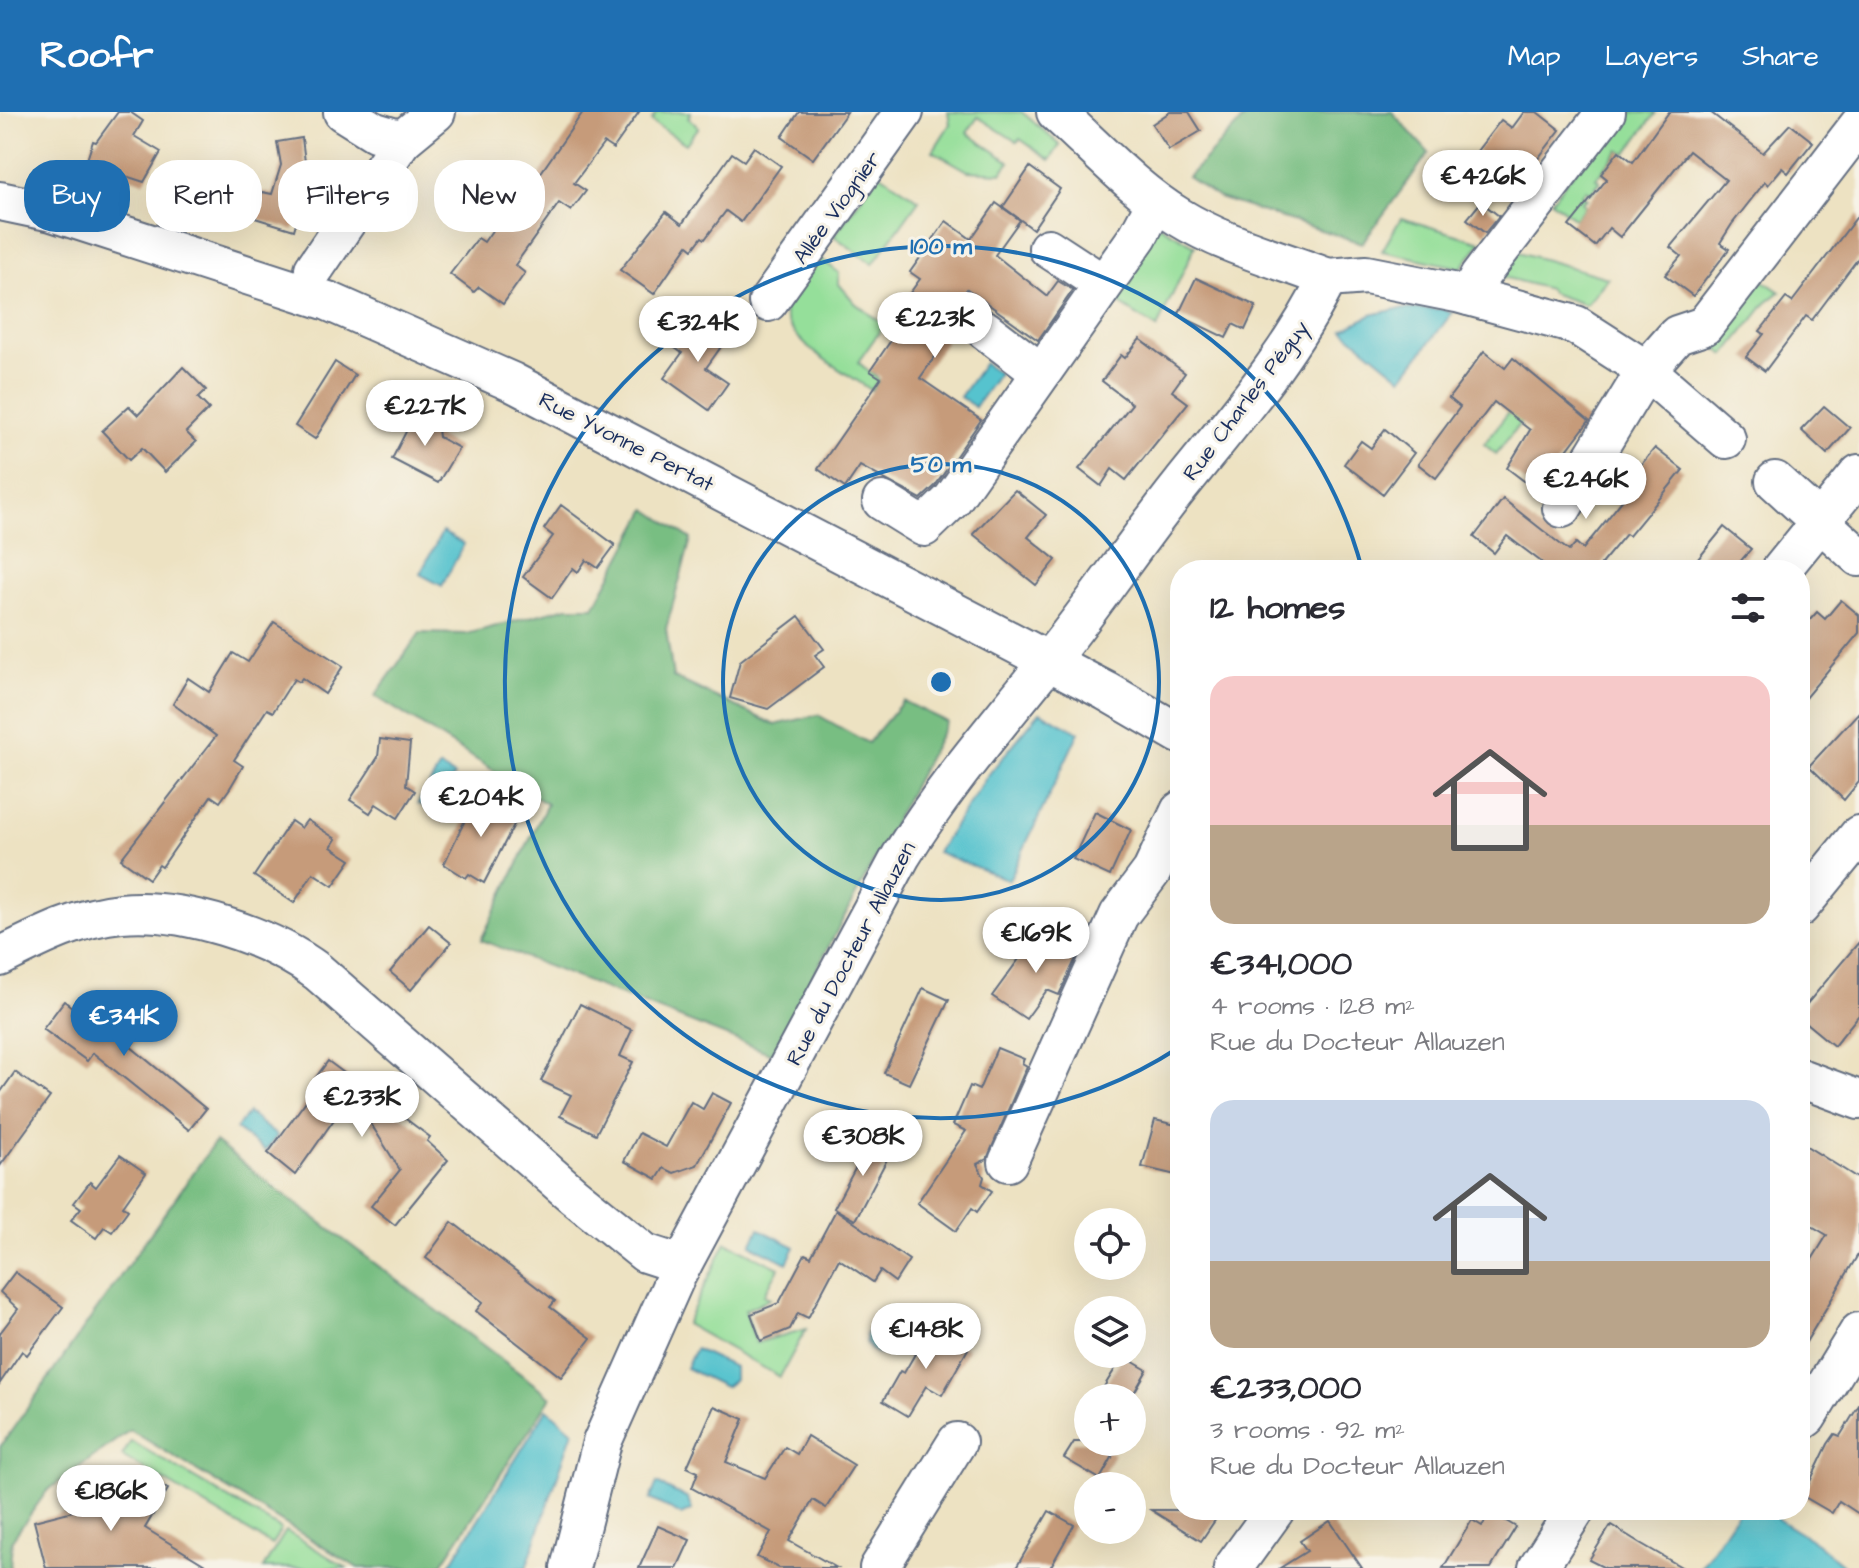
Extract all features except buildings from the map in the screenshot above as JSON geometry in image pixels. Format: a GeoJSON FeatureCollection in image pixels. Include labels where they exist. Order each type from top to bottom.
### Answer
{"type":"FeatureCollection","features":[{"type":"Feature","properties":{"kind":"street"},"geometry":{"type":"LineString","coordinates":[[343,112],[375,132],[402,140]]}},
{"type":"Feature","properties":{"kind":"street"},"geometry":{"type":"LineString","coordinates":[[314,269],[402,140],[436,112]]}},
{"type":"Feature","properties":{"kind":"street","name":"Allée Viognier"},"geometry":{"type":"LineString","coordinates":[[768,302],[904,112]]}},
{"type":"Feature","properties":{"kind":"street"},"geometry":{"type":"LineString","coordinates":[[1056,112],[1156,202],[1218,238],[1328,278],[1366,275],[1469,296],[1576,325],[1646,370],[1726,439]]}},
{"type":"Feature","properties":{"kind":"street"},"geometry":{"type":"LineString","coordinates":[[1469,296],[1479,277],[1606,112]]}},
{"type":"Feature","properties":{"kind":"street"},"geometry":{"type":"LineString","coordinates":[[1562,508],[1646,370],[1677,335],[1704,326],[1859,125]]}},
{"type":"Feature","properties":{"kind":"street","name":"Rue Yvonne Pertat"},"geometry":{"type":"LineString","coordinates":[[0,201],[74,219],[328,301],[525,389],[1047,661],[1170,729]]}},
{"type":"Feature","properties":{"kind":"street"},"geometry":{"type":"LineString","coordinates":[[882,501],[924,527],[952,500],[1103,284],[1156,202]]}},
{"type":"Feature","properties":{"kind":"street"},"geometry":{"type":"LineString","coordinates":[[1048,248],[1103,284]]}},
{"type":"Feature","properties":{"kind":"street","name":"Rue Charles Péguy"},"geometry":{"type":"LineString","coordinates":[[1047,661],[1260,386],[1309,317],[1328,278]]}},
{"type":"Feature","properties":{"kind":"street"},"geometry":{"type":"LineString","coordinates":[[985,330],[1040,372]]}},
{"type":"Feature","properties":{"kind":"street"},"geometry":{"type":"LineString","coordinates":[[1789,560],[1859,474]]}},
{"type":"Feature","properties":{"kind":"street"},"geometry":{"type":"LineString","coordinates":[[1775,481],[1859,557]]}},
{"type":"Feature","properties":{"kind":"street","name":"Rue du Docteur Allauzen"},"geometry":{"type":"LineString","coordinates":[[570,1568],[602,1442],[678,1274],[901,856],[933,803],[1047,661]]}},
{"type":"Feature","properties":{"kind":"street"},"geometry":{"type":"LineString","coordinates":[[1008,1162],[1119,915],[1152,871],[1170,832]]}},
{"type":"Feature","properties":{"kind":"street"},"geometry":{"type":"LineString","coordinates":[[1810,895],[1859,835]]}},
{"type":"Feature","properties":{"kind":"street"},"geometry":{"type":"LineString","coordinates":[[0,957],[56,929],[121,913],[185,917],[228,928],[285,950],[318,972],[572,1194],[645,1253],[678,1274]]}},
{"type":"Feature","properties":{"kind":"street"},"geometry":{"type":"LineString","coordinates":[[1810,1082],[1859,1100]]}},
{"type":"Feature","properties":{"kind":"street"},"geometry":{"type":"LineString","coordinates":[[1810,1412],[1859,1332]]}},
{"type":"Feature","properties":{"kind":"street"},"geometry":{"type":"LineString","coordinates":[[879,1568],[957,1442]]}},
{"type":"Feature","properties":{"kind":"street"},"geometry":{"type":"LineString","coordinates":[[1233,1568],[1268,1520]]}},
{"type":"Feature","properties":{"kind":"street"},"geometry":{"type":"LineString","coordinates":[[1538,1568],[1569,1520]]}},
{"type":"Feature","properties":{"kind":"green space"},"geometry":{"type":"Polygon","coordinates":[[[657,112],[691,112],[688,118],[699,127],[686,144],[651,121],[657,112]]]}},
{"type":"Feature","properties":{"kind":"green space"},"geometry":{"type":"Polygon","coordinates":[[[948,112],[1022,112],[1060,145],[1050,160],[1020,139],[1017,142],[978,117],[967,133],[1010,162],[1001,173],[968,171],[933,151],[950,124],[948,112]]]}},
{"type":"Feature","properties":{"kind":"green space"},"geometry":{"type":"Polygon","coordinates":[[[1250,112],[1392,112],[1429,153],[1362,243],[1219,198],[1188,177],[1250,112]]]}},
{"type":"Feature","properties":{"kind":"green space"},"geometry":{"type":"Polygon","coordinates":[[[1622,112],[1656,113],[1626,154],[1619,150],[1596,178],[1600,182],[1591,193],[1586,190],[1582,195],[1587,199],[1582,202],[1585,206],[1575,219],[1551,201],[1622,112]]]}},
{"type":"Feature","properties":{"kind":"green space"},"geometry":{"type":"Polygon","coordinates":[[[879,173],[919,200],[873,264],[834,236],[879,173]]]}},
{"type":"Feature","properties":{"kind":"green space"},"geometry":{"type":"Polygon","coordinates":[[[1401,218],[1481,242],[1461,268],[1382,251],[1401,218]]]}},
{"type":"Feature","properties":{"kind":"green space"},"geometry":{"type":"Polygon","coordinates":[[[1155,223],[1195,246],[1157,328],[1104,294],[1155,223]]]}},
{"type":"Feature","properties":{"kind":"green space"},"geometry":{"type":"Polygon","coordinates":[[[1515,251],[1608,278],[1586,305],[1551,293],[1549,289],[1495,275],[1515,251]]]}},
{"type":"Feature","properties":{"kind":"green space"},"geometry":{"type":"Polygon","coordinates":[[[819,257],[839,273],[838,283],[855,303],[884,325],[858,362],[879,380],[871,390],[806,345],[787,322],[784,310],[819,257]]]}},
{"type":"Feature","properties":{"kind":"green space"},"geometry":{"type":"Polygon","coordinates":[[[1761,279],[1780,292],[1766,303],[1725,355],[1702,337],[1761,279]]]}},
{"type":"Feature","properties":{"kind":"green space"},"geometry":{"type":"Polygon","coordinates":[[[1535,378],[1528,413],[1496,454],[1484,444],[1535,378]]]}},
{"type":"Feature","properties":{"kind":"green space"},"geometry":{"type":"Polygon","coordinates":[[[647,509],[691,539],[666,629],[673,677],[775,725],[818,715],[868,743],[903,701],[947,722],[772,1054],[481,940],[547,804],[375,696],[420,633],[467,634],[567,607],[594,607],[647,509]]]}},
{"type":"Feature","properties":{"kind":"green space"},"geometry":{"type":"Polygon","coordinates":[[[215,1142],[551,1397],[442,1564],[419,1568],[358,1568],[130,1430],[47,1491],[12,1540],[10,1568],[0,1568],[0,1447],[215,1142]]]}},
{"type":"Feature","properties":{"kind":"green space"},"geometry":{"type":"Polygon","coordinates":[[[726,1242],[779,1268],[764,1295],[771,1298],[745,1310],[756,1343],[806,1329],[780,1377],[686,1324],[726,1242]]]}},
{"type":"Feature","properties":{"kind":"green space"},"geometry":{"type":"Polygon","coordinates":[[[131,1441],[281,1529],[272,1545],[122,1456],[131,1441]]]}},
{"type":"Feature","properties":{"kind":"green space"},"geometry":{"type":"Polygon","coordinates":[[[286,1531],[347,1568],[263,1568],[286,1531]]]}},
{"type":"Feature","properties":{"kind":"water"},"geometry":{"type":"Polygon","coordinates":[[[1397,309],[1441,309],[1452,313],[1402,378],[1343,330],[1371,315],[1397,309]]]}},
{"type":"Feature","properties":{"kind":"water"},"geometry":{"type":"Polygon","coordinates":[[[984,363],[999,373],[975,407],[960,397],[984,363]]]}},
{"type":"Feature","properties":{"kind":"water"},"geometry":{"type":"Polygon","coordinates":[[[442,532],[464,544],[442,586],[420,574],[442,532]]]}},
{"type":"Feature","properties":{"kind":"water"},"geometry":{"type":"Polygon","coordinates":[[[1040,712],[1079,732],[1009,880],[937,852],[988,775],[1040,712]]]}},
{"type":"Feature","properties":{"kind":"water"},"geometry":{"type":"Polygon","coordinates":[[[440,767],[454,776],[432,811],[418,803],[440,767]]]}},
{"type":"Feature","properties":{"kind":"water"},"geometry":{"type":"Polygon","coordinates":[[[248,1113],[277,1136],[265,1151],[236,1129],[248,1113]]]}},
{"type":"Feature","properties":{"kind":"water"},"geometry":{"type":"Polygon","coordinates":[[[759,1229],[795,1247],[787,1263],[751,1245],[759,1229]]]}},
{"type":"Feature","properties":{"kind":"water"},"geometry":{"type":"Polygon","coordinates":[[[882,1322],[894,1326],[898,1338],[894,1350],[882,1354],[870,1350],[866,1338],[870,1326],[882,1322]]]}},
{"type":"Feature","properties":{"kind":"water"},"geometry":{"type":"Polygon","coordinates":[[[695,1349],[734,1367],[734,1380],[725,1387],[686,1368],[695,1349]]]}},
{"type":"Feature","properties":{"kind":"water"},"geometry":{"type":"Polygon","coordinates":[[[547,1409],[573,1431],[526,1568],[448,1568],[547,1409]]]}},
{"type":"Feature","properties":{"kind":"water"},"geometry":{"type":"Polygon","coordinates":[[[657,1483],[688,1499],[692,1510],[681,1515],[650,1499],[657,1483]]]}},
{"type":"Feature","properties":{"kind":"water"},"geometry":{"type":"Polygon","coordinates":[[[1732,1520],[1779,1520],[1816,1543],[1846,1568],[1700,1568],[1732,1520]]]}}]}
